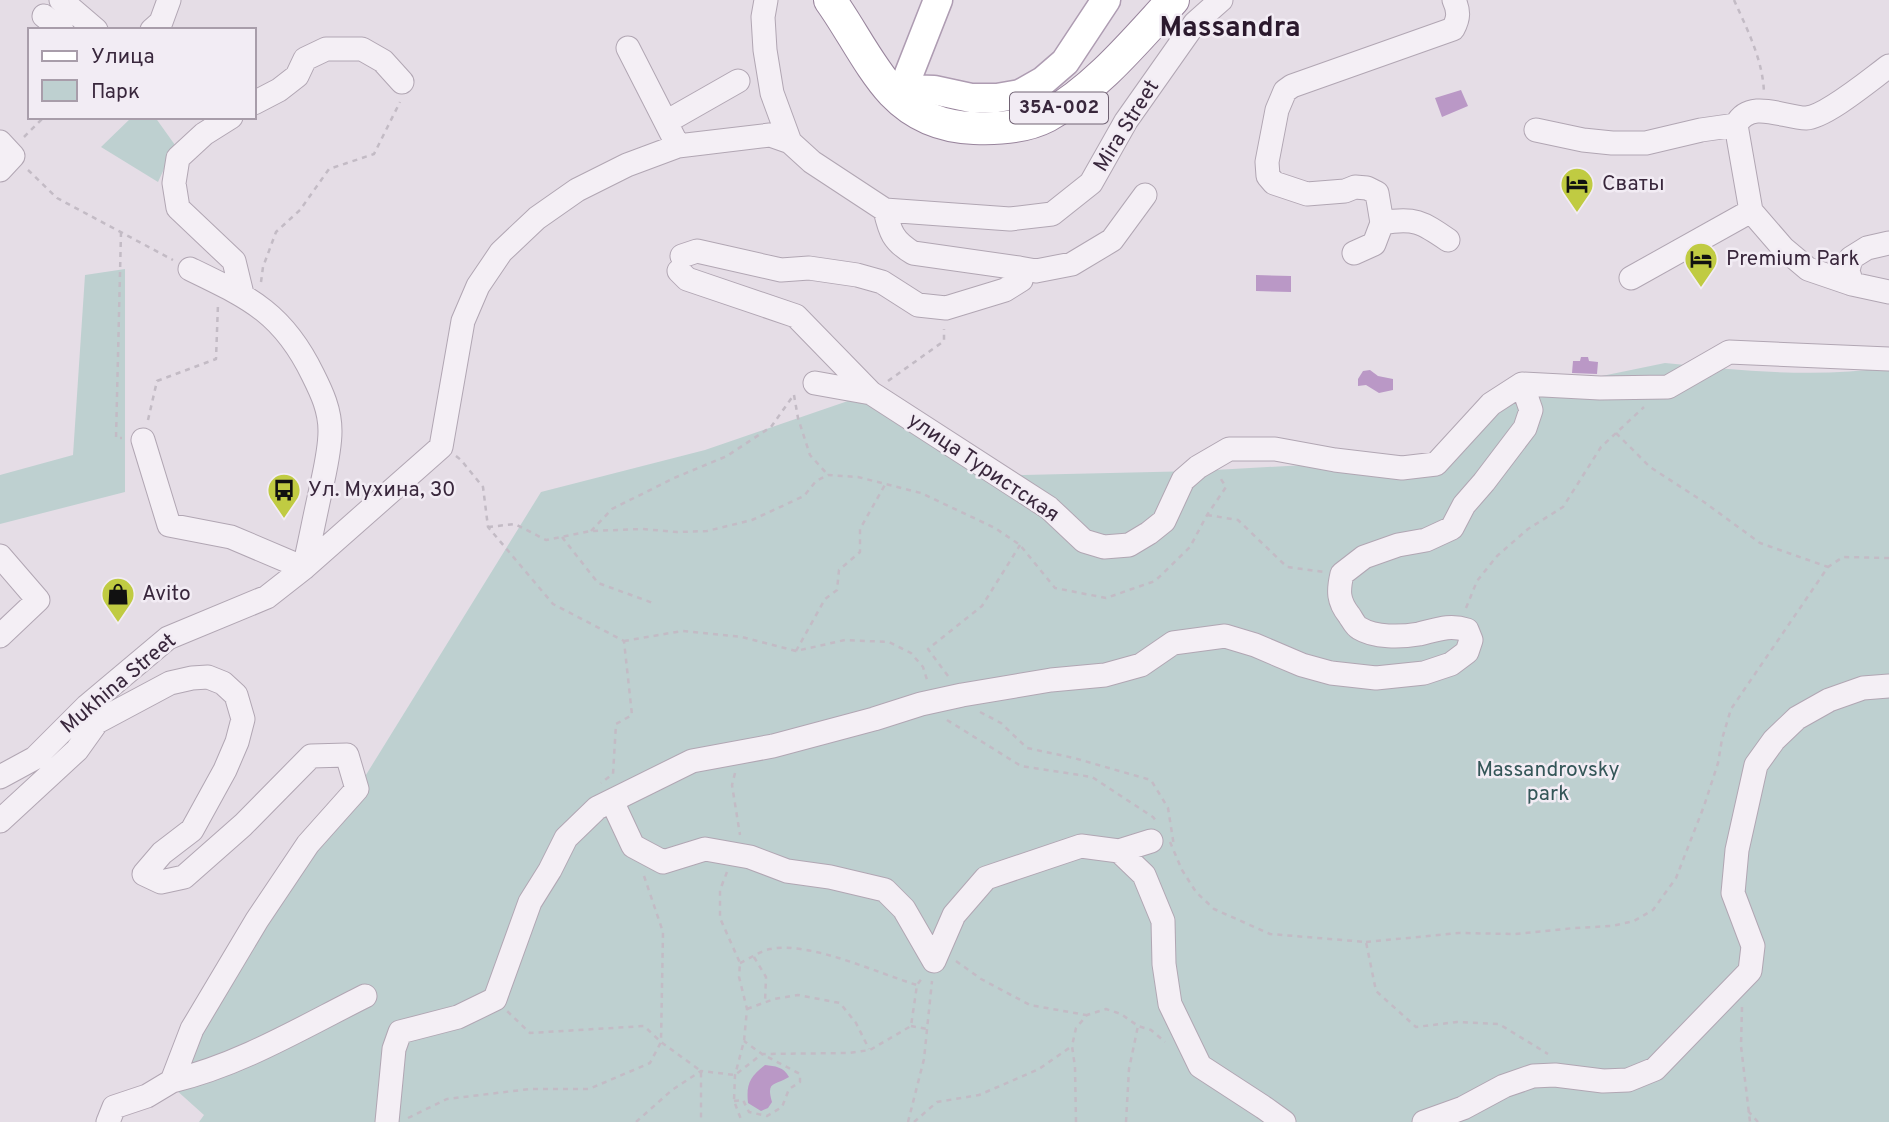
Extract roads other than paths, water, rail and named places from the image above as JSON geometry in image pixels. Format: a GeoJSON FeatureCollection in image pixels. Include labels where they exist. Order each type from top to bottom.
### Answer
{"type":"FeatureCollection","features":[{"type":"Feature","properties":{"kind":"highway","name":"35А-002"},"geometry":{"type":"LineString","coordinates":[[830,0],[892,92],[911,109],[943,125],[988,129],[1016,126],[1045,117],[1070,101],[1136,42],[1172,0]]}},
{"type":"Feature","properties":{"kind":"highway","name":"35А-002"},"geometry":{"type":"LineString","coordinates":[[842,0],[877,55],[903,89],[920,105],[949,116],[992,118],[1032,109],[1051,99],[1075,80],[1152,0]]}},
{"type":"Feature","properties":{"kind":"main road"},"geometry":{"type":"LineString","coordinates":[[938,0],[903,89],[934,90],[971,97],[1020,94],[1043,81],[1065,62],[1106,0]]}},
{"type":"Feature","properties":{"kind":"street"},"geometry":{"type":"LineString","coordinates":[[61,0],[94,28]]}},
{"type":"Feature","properties":{"kind":"street"},"geometry":{"type":"LineString","coordinates":[[154,28],[161,22],[169,0]]}},
{"type":"Feature","properties":{"kind":"street"},"geometry":{"type":"LineString","coordinates":[[766,0],[763,17],[765,50],[772,93],[790,142]]}},
{"type":"Feature","properties":{"kind":"street","name":"Mira Street"},"geometry":{"type":"LineString","coordinates":[[885,210],[1010,219],[1052,214],[1091,183],[1126,121],[1195,23],[1221,0]]}},
{"type":"Feature","properties":{"kind":"street"},"geometry":{"type":"LineString","coordinates":[[1354,253],[1374,244],[1382,223],[1377,193],[1367,188],[1355,187],[1345,191],[1307,194],[1274,183],[1268,176],[1267,162],[1280,101],[1285,91],[1292,86],[1453,29],[1458,20],[1458,9],[1454,0]]}},
{"type":"Feature","properties":{"kind":"street"},"geometry":{"type":"LineString","coordinates":[[628,48],[678,146],[770,135],[790,142],[812,162],[885,210],[889,227],[898,244],[913,253],[1036,271],[1048,270],[1072,264],[1112,240],[1145,195]]}},
{"type":"Feature","properties":{"kind":"street"},"geometry":{"type":"LineString","coordinates":[[256,102],[279,90],[297,76],[305,59],[326,49],[362,49],[383,61],[402,82]]}},
{"type":"Feature","properties":{"kind":"street"},"geometry":{"type":"LineString","coordinates":[[1889,66],[1821,114],[1805,118],[1763,111],[1740,117],[1736,125],[1751,211],[1783,248],[1808,270],[1889,292]]}},
{"type":"Feature","properties":{"kind":"street"},"geometry":{"type":"LineString","coordinates":[[666,122],[738,81]]}},
{"type":"Feature","properties":{"kind":"street"},"geometry":{"type":"LineString","coordinates":[[228,119],[204,134],[178,158],[174,183],[178,208],[234,261],[250,300]]}},
{"type":"Feature","properties":{"kind":"street"},"geometry":{"type":"LineString","coordinates":[[1536,130],[1583,140],[1646,143],[1736,125]]}},
{"type":"Feature","properties":{"kind":"street","name":"Mukhina Street"},"geometry":{"type":"LineString","coordinates":[[0,778],[35,758],[92,714],[169,638],[267,597],[304,568],[441,447],[463,321],[478,286],[501,252],[537,218],[577,190],[627,164],[678,146]]}},
{"type":"Feature","properties":{"kind":"street"},"geometry":{"type":"LineString","coordinates":[[1631,278],[1751,211]]}},
{"type":"Feature","properties":{"kind":"street"},"geometry":{"type":"LineString","coordinates":[[1382,223],[1404,219],[1425,224],[1448,240]]}},
{"type":"Feature","properties":{"kind":"street"},"geometry":{"type":"LineString","coordinates":[[1852,284],[1848,271],[1851,258],[1867,248],[1889,243]]}},
{"type":"Feature","properties":{"kind":"street"},"geometry":{"type":"LineString","coordinates":[[871,393],[796,316],[687,279],[681,263],[696,251],[781,270],[809,268],[857,275],[882,282],[918,305],[946,308],[1005,290],[1021,280],[1019,268]]}},
{"type":"Feature","properties":{"kind":"street"},"geometry":{"type":"LineString","coordinates":[[143,440],[169,525],[231,537],[304,568],[327,458],[330,433],[328,410],[306,359],[290,335],[272,316],[250,300],[190,270]]}},
{"type":"Feature","properties":{"kind":"street"},"geometry":{"type":"LineString","coordinates":[[387,1122],[394,1049],[400,1032],[458,1017],[495,999],[530,902],[566,838],[604,804],[692,761],[773,746],[962,695],[1051,680],[1105,675],[1141,665],[1173,643],[1225,636],[1255,645],[1302,665],[1331,673],[1376,678],[1424,673],[1451,664],[1467,652],[1471,640],[1467,630],[1457,627],[1439,628],[1396,636],[1375,634],[1358,628],[1338,593],[1342,574],[1364,557],[1398,545],[1426,540],[1452,528],[1464,505],[1525,428],[1531,410],[1522,384],[1600,388],[1668,387],[1729,352],[1889,359]]}},
{"type":"Feature","properties":{"kind":"street"},"geometry":{"type":"LineString","coordinates":[[815,383],[871,393]]}},
{"type":"Feature","properties":{"kind":"street","name":"улица Туристская"},"geometry":{"type":"LineString","coordinates":[[871,393],[1049,508],[1084,541],[1104,547],[1129,545],[1149,533],[1164,521],[1183,480],[1198,467],[1229,449],[1275,449],[1402,468],[1436,464],[1491,404],[1522,384]]}},
{"type":"Feature","properties":{"kind":"street"},"geometry":{"type":"LineString","coordinates":[[0,556],[38,600],[0,636]]}},
{"type":"Feature","properties":{"kind":"street"},"geometry":{"type":"LineString","coordinates":[[0,821],[77,750],[92,714],[170,683],[192,678],[208,677],[223,683],[236,695],[243,719],[225,771],[192,830],[162,853],[144,874],[161,882],[184,877],[243,825],[311,756],[347,755],[357,789],[308,844],[257,920],[192,1029],[172,1081]]}},
{"type":"Feature","properties":{"kind":"street"},"geometry":{"type":"LineString","coordinates":[[1424,1122],[1463,1108],[1504,1086],[1532,1076],[1628,1080],[1655,1069],[1750,971],[1753,946],[1734,892],[1737,850],[1756,765],[1774,740],[1797,718],[1829,700],[1863,688],[1889,686]]}},
{"type":"Feature","properties":{"kind":"street"},"geometry":{"type":"LineString","coordinates":[[604,804],[634,846],[663,862],[705,849],[738,846],[750,857],[787,872],[830,877],[885,890],[904,909],[936,955],[954,915],[986,878],[1081,846],[1119,851],[1159,835]]}},
{"type":"Feature","properties":{"kind":"street"},"geometry":{"type":"LineString","coordinates":[[1119,851],[1144,874],[1163,921],[1164,964],[1170,1004],[1200,1066],[1284,1122]]}},
{"type":"Feature","properties":{"kind":"street"},"geometry":{"type":"LineString","coordinates":[[108,1122],[114,1107],[147,1096],[172,1081],[200,1074],[266,1046],[365,996]]}},
{"type":"Feature","properties":{"kind":"place","name":"Сваты"},"geometry":{"type":"Point","coordinates":[1577,214]}},
{"type":"Feature","properties":{"kind":"place","name":"Premium Park"},"geometry":{"type":"Point","coordinates":[1701,289]}},
{"type":"Feature","properties":{"kind":"place","name":"Ул. Мухина, 30"},"geometry":{"type":"Point","coordinates":[284,520]}},
{"type":"Feature","properties":{"kind":"place","name":"Avito"},"geometry":{"type":"Point","coordinates":[118,624]}},
{"type":"Feature","properties":{"kind":"district","name":"Massandra"},"geometry":{"type":"Point","coordinates":[1230,29]}},
{"type":"Feature","properties":{"kind":"park label","name":"Massandrovsky park"},"geometry":{"type":"Point","coordinates":[1548,782]}}]}
